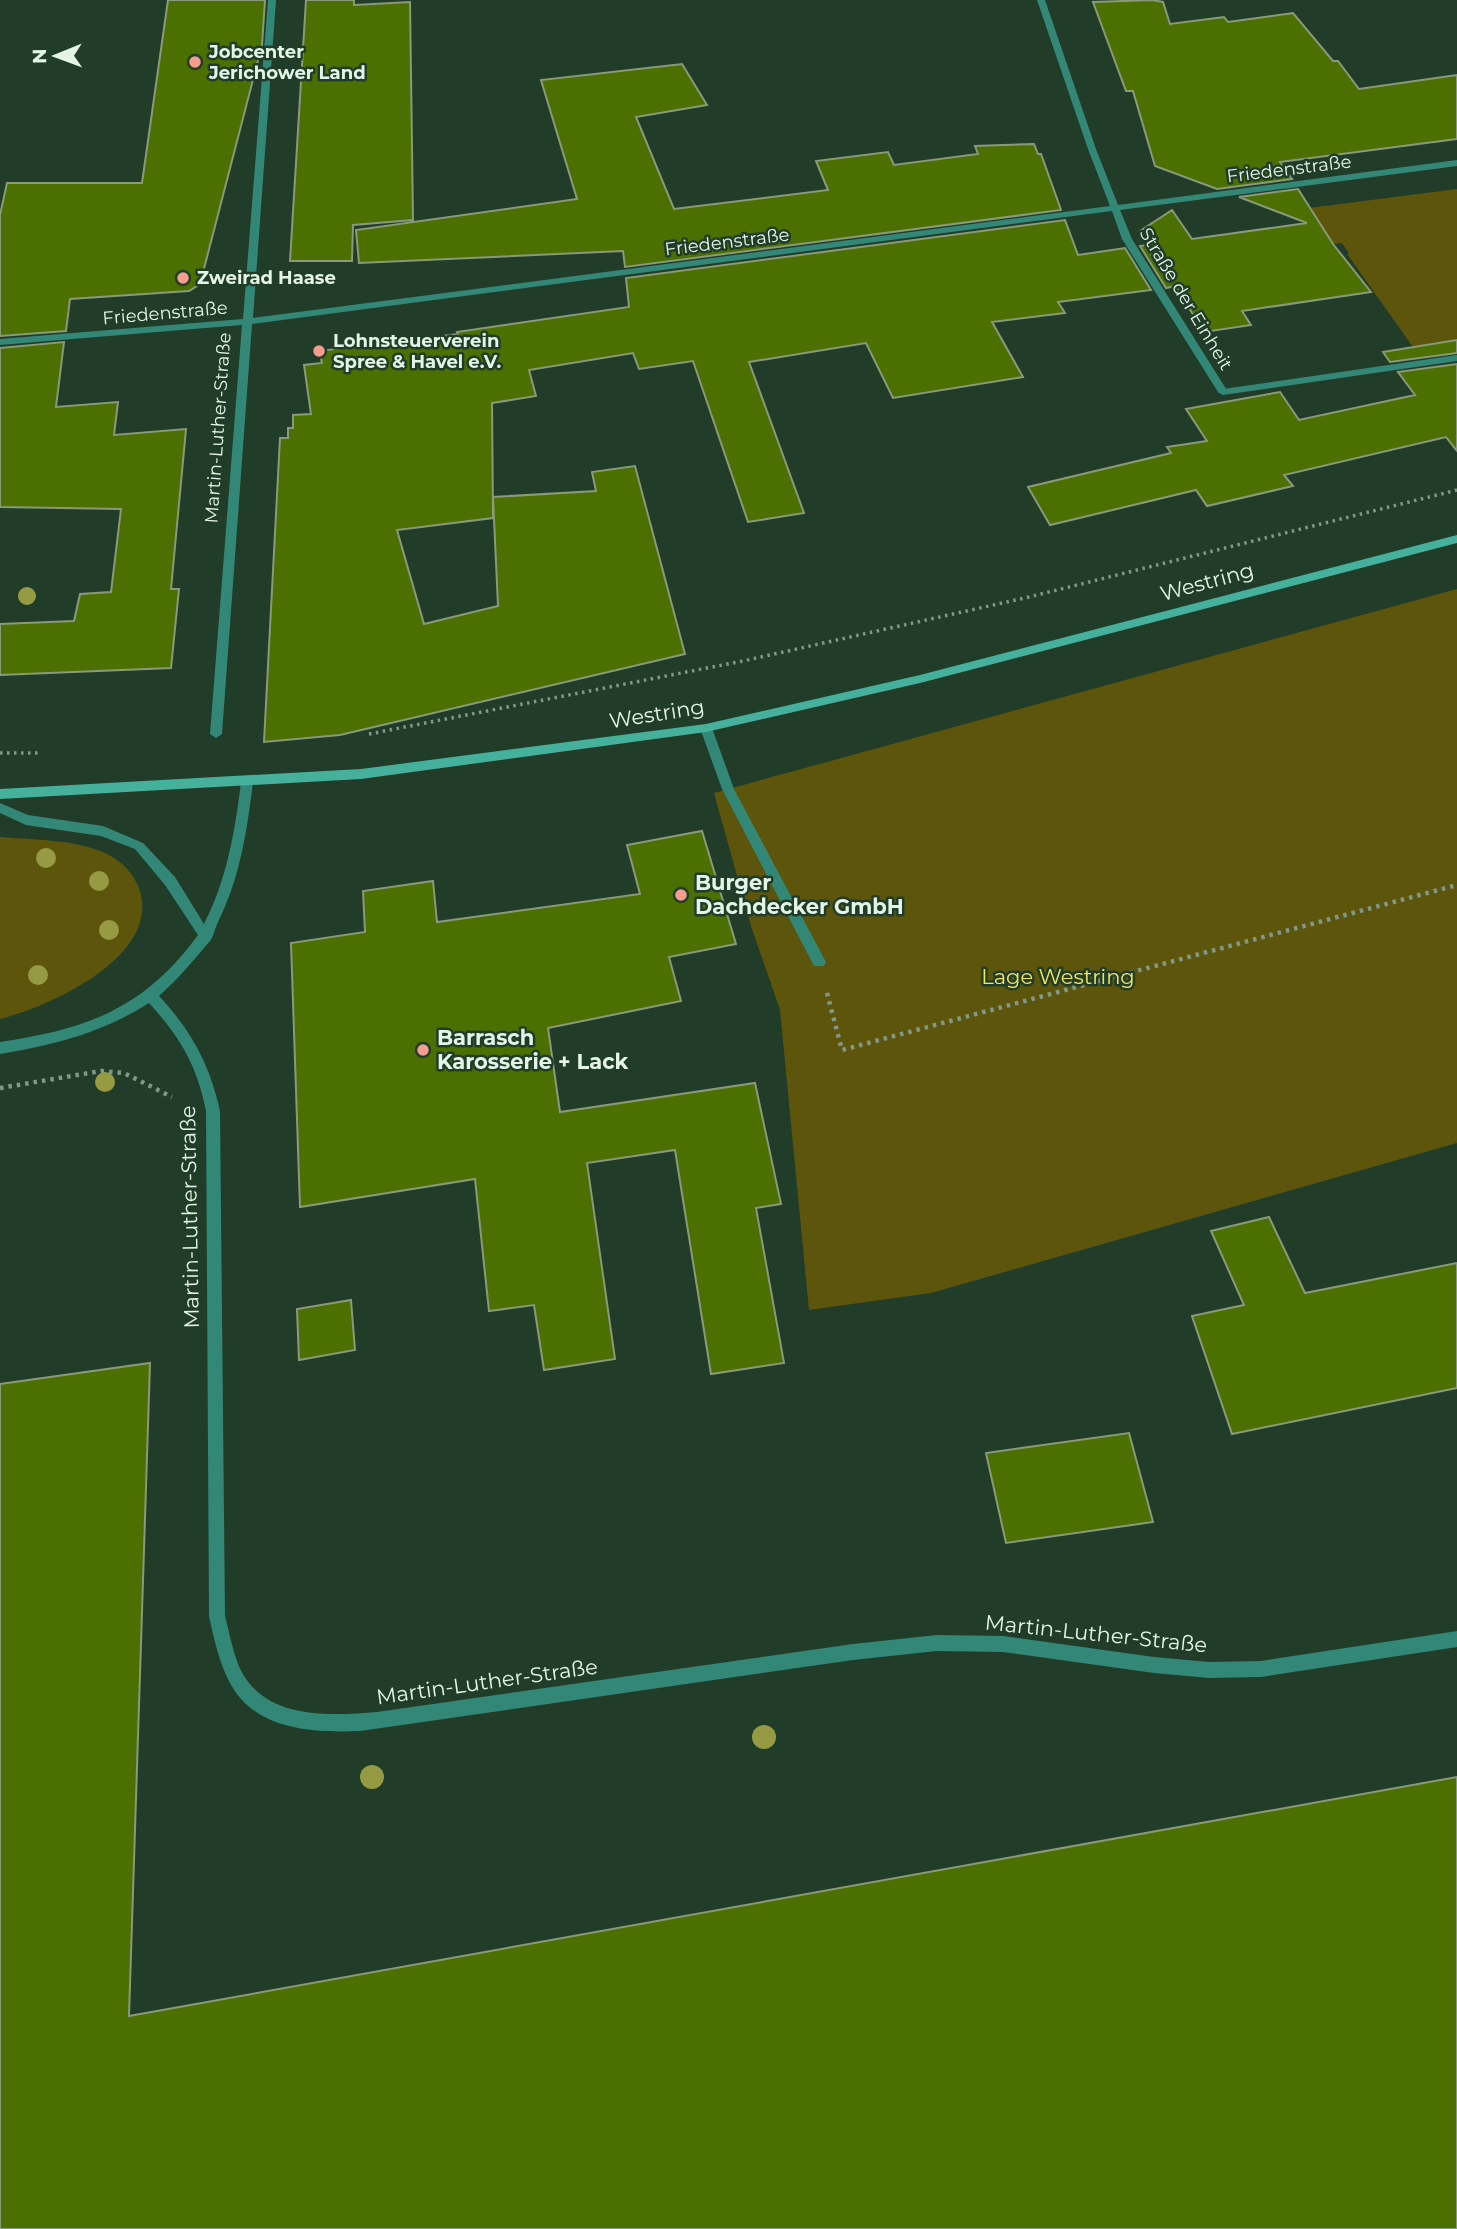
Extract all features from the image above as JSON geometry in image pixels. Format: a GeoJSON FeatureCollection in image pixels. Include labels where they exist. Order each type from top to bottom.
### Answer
{"type":"FeatureCollection","features":[{"type":"Feature","properties":{"kind":"main road","name":"Westring"},"geometry":{"type":"LineString","coordinates":[[0,794],[361,774],[706,728],[920,679],[1457,539]]}},
{"type":"Feature","properties":{"kind":"street","name":"Martin-Luther-Straße"},"geometry":{"type":"LineString","coordinates":[[216,734],[272,0]]}},
{"type":"Feature","properties":{"kind":"street","name":"Straße der Einheit"},"geometry":{"type":"LineString","coordinates":[[1041,0],[1128,239],[1223,393],[1457,358]]}},
{"type":"Feature","properties":{"kind":"street","name":"Friedenstraße"},"geometry":{"type":"LineString","coordinates":[[0,342],[248,322],[1457,163]]}},
{"type":"Feature","properties":{"kind":"street"},"geometry":{"type":"LineString","coordinates":[[706,728],[728,789],[819,962]]}},
{"type":"Feature","properties":{"kind":"street"},"geometry":{"type":"LineString","coordinates":[[0,1048],[78,1032],[112,1018],[150,995],[189,959],[206,937],[230,879],[244,821],[247,782]]}},
{"type":"Feature","properties":{"kind":"street"},"geometry":{"type":"LineString","coordinates":[[0,808],[26,820],[103,831],[139,846],[170,880],[206,937]]}},
{"type":"Feature","properties":{"kind":"street","name":"Martin-Luther-Straße"},"geometry":{"type":"LineString","coordinates":[[150,995],[176,1023],[200,1060],[213,1111],[217,1616],[228,1658],[242,1688],[268,1710],[291,1720],[334,1723],[377,1721],[853,1652],[937,1643],[1003,1644],[1209,1670],[1261,1669],[1457,1639]]}},
{"type":"Feature","properties":{"kind":"path"},"geometry":{"type":"LineString","coordinates":[[363,735],[838,640],[1029,597],[1457,490]]}},
{"type":"Feature","properties":{"kind":"path"},"geometry":{"type":"LineString","coordinates":[[819,962],[842,1050],[1457,885]]}},
{"type":"Feature","properties":{"kind":"path"},"geometry":{"type":"LineString","coordinates":[[0,1088],[101,1071],[124,1073],[166,1095],[213,1111]]}},
{"type":"Feature","properties":{"kind":"green space"},"geometry":{"type":"Polygon","coordinates":[[[1457,189],[1457,340],[1413,347],[1342,243],[1333,244],[1309,208],[1457,189]]]}},
{"type":"Feature","properties":{"kind":"green space","name":"Lage Westring"},"geometry":{"type":"Polygon","coordinates":[[[1457,589],[1457,1143],[931,1293],[809,1310],[780,1010],[751,926],[714,793],[1457,589]]]}},
{"type":"Feature","properties":{"kind":"green space"},"geometry":{"type":"Polygon","coordinates":[[[0,837],[67,843],[93,848],[111,856],[127,868],[134,879],[140,891],[142,915],[133,937],[117,957],[96,975],[45,1003],[0,1019],[0,837]]]}},
{"type":"Feature","properties":{"kind":"building"},"geometry":{"type":"Polygon","coordinates":[[[168,0],[265,0],[262,45],[200,284],[189,291],[70,299],[66,331],[0,336],[0,215],[7,183],[142,183],[168,0]]]}},
{"type":"Feature","properties":{"kind":"building"},"geometry":{"type":"Polygon","coordinates":[[[306,0],[354,0],[354,5],[410,2],[413,220],[353,225],[352,261],[290,261],[306,0]]]}},
{"type":"Feature","properties":{"kind":"building"},"geometry":{"type":"Polygon","coordinates":[[[1093,2],[1163,2],[1170,24],[1224,17],[1228,22],[1293,13],[1333,61],[1338,61],[1359,89],[1457,75],[1457,139],[1280,162],[1292,179],[1217,189],[1155,166],[1133,91],[1126,91],[1093,2]]]}},
{"type":"Feature","properties":{"kind":"building"},"geometry":{"type":"Polygon","coordinates":[[[682,64],[707,105],[636,117],[674,209],[828,190],[816,161],[888,152],[894,165],[978,154],[975,146],[1034,144],[1038,154],[1041,154],[1061,210],[625,267],[623,251],[359,263],[356,230],[577,199],[541,80],[682,64]]]}},
{"type":"Feature","properties":{"kind":"building"},"geometry":{"type":"Polygon","coordinates":[[[1298,189],[1333,244],[1371,292],[1242,311],[1251,325],[1204,332],[1175,286],[1166,288],[1140,246],[1149,245],[1140,231],[1172,210],[1192,239],[1307,223],[1239,197],[1298,189]]]}},
{"type":"Feature","properties":{"kind":"building"},"geometry":{"type":"Polygon","coordinates":[[[1065,220],[1078,255],[1125,248],[1151,290],[1058,302],[1065,313],[992,322],[1023,377],[893,398],[866,343],[749,362],[804,513],[748,522],[693,361],[639,369],[633,353],[529,370],[536,396],[492,403],[493,518],[397,530],[424,624],[498,606],[493,497],[596,491],[592,472],[635,466],[685,654],[340,735],[264,742],[280,438],[288,438],[288,428],[293,428],[293,415],[311,414],[304,365],[322,363],[319,351],[458,334],[457,332],[629,307],[626,278],[1065,220]]]}},
{"type":"Feature","properties":{"kind":"building"},"geometry":{"type":"Polygon","coordinates":[[[1457,340],[1457,353],[1390,362],[1383,352],[1457,340]]]}},
{"type":"Feature","properties":{"kind":"building"},"geometry":{"type":"Polygon","coordinates":[[[64,342],[56,407],[118,402],[114,435],[186,429],[171,589],[179,589],[171,668],[0,675],[0,624],[74,621],[80,594],[111,592],[121,509],[0,507],[0,348],[64,342]]]}},
{"type":"Feature","properties":{"kind":"building"},"geometry":{"type":"Polygon","coordinates":[[[1457,364],[1457,451],[1446,437],[1284,475],[1293,486],[1207,506],[1196,490],[1050,525],[1028,487],[1171,453],[1167,447],[1207,441],[1186,409],[1280,392],[1299,420],[1415,395],[1398,372],[1457,364]]]}},
{"type":"Feature","properties":{"kind":"building"},"geometry":{"type":"Polygon","coordinates":[[[702,831],[736,944],[669,957],[681,1001],[548,1028],[560,1112],[755,1083],[781,1204],[756,1208],[784,1363],[711,1374],[675,1150],[587,1163],[615,1359],[544,1370],[534,1305],[489,1311],[475,1179],[300,1207],[291,943],[365,932],[363,891],[433,881],[437,922],[640,894],[627,845],[702,831]]]}},
{"type":"Feature","properties":{"kind":"building"},"geometry":{"type":"Polygon","coordinates":[[[1269,1217],[1305,1293],[1457,1263],[1457,1388],[1232,1434],[1192,1316],[1244,1305],[1211,1231],[1269,1217]]]}},
{"type":"Feature","properties":{"kind":"building"},"geometry":{"type":"Polygon","coordinates":[[[351,1300],[355,1350],[299,1360],[297,1309],[351,1300]]]}},
{"type":"Feature","properties":{"kind":"building"},"geometry":{"type":"Polygon","coordinates":[[[150,1363],[129,2016],[1457,1777],[1457,2229],[0,2229],[0,1384],[150,1363]]]}},
{"type":"Feature","properties":{"kind":"building"},"geometry":{"type":"Polygon","coordinates":[[[1129,1433],[1153,1522],[1006,1543],[986,1453],[1129,1433]]]}},
{"type":"Feature","properties":{"kind":"place","name":"Jobcenter Jerichower Land"},"geometry":{"type":"Point","coordinates":[195,62]}},
{"type":"Feature","properties":{"kind":"place","name":"Zweirad Haase"},"geometry":{"type":"Point","coordinates":[183,278]}},
{"type":"Feature","properties":{"kind":"place","name":"Lohnsteuerverein Spree & Havel e.V."},"geometry":{"type":"Point","coordinates":[319,351]}},
{"type":"Feature","properties":{"kind":"place","name":"Burger Dachdecker GmbH"},"geometry":{"type":"Point","coordinates":[681,895]}},
{"type":"Feature","properties":{"kind":"place","name":"Barrasch Karosserie + Lack"},"geometry":{"type":"Point","coordinates":[423,1050]}}]}
